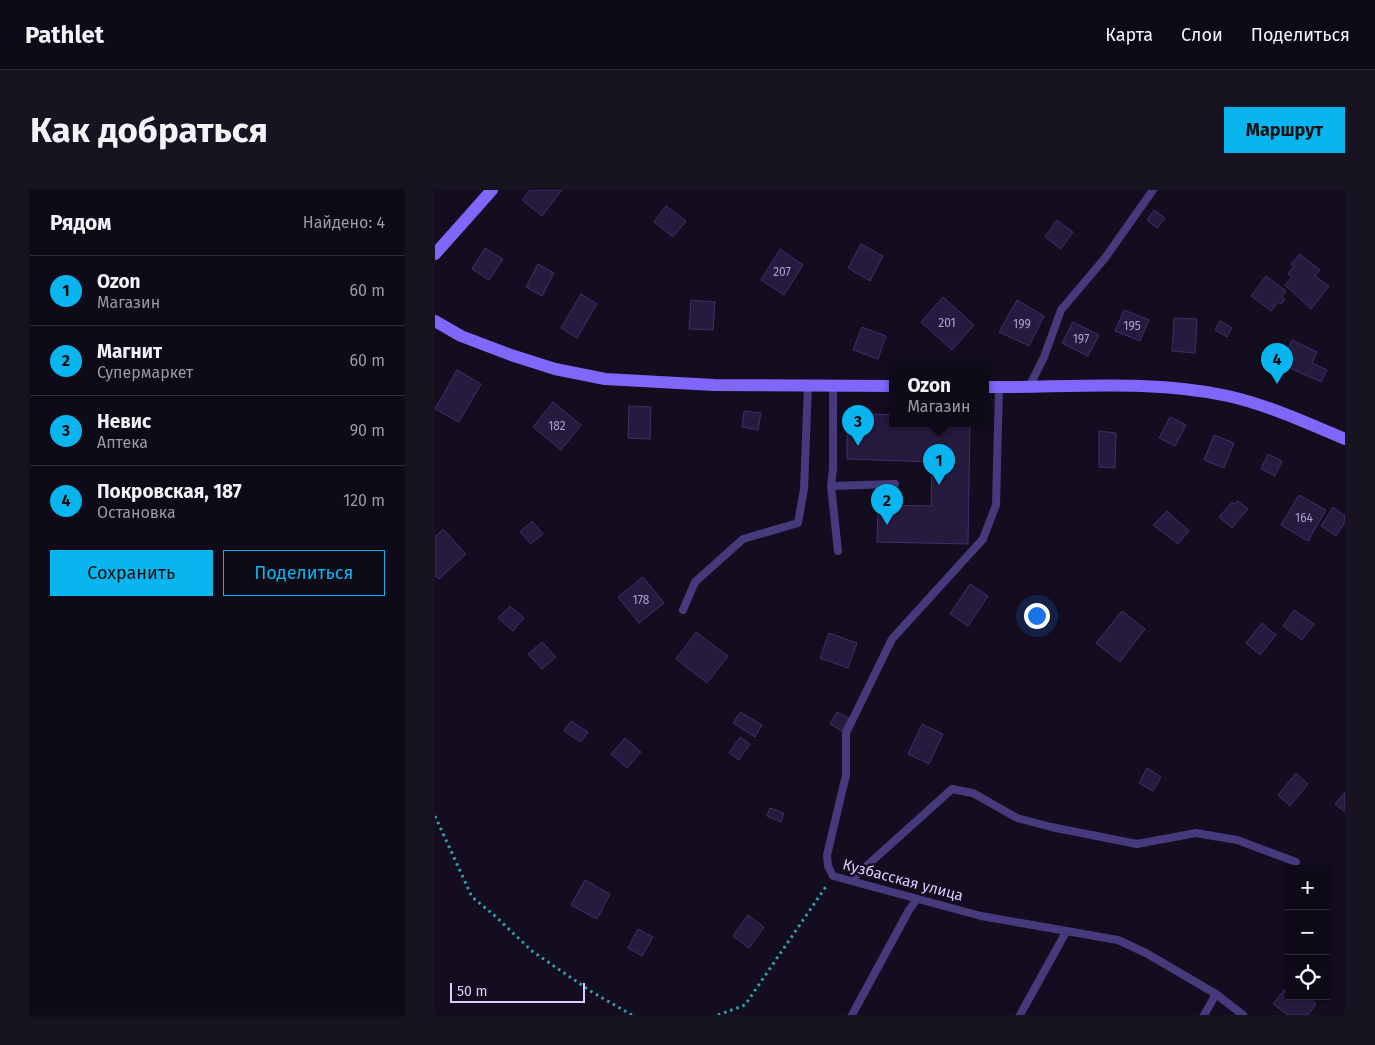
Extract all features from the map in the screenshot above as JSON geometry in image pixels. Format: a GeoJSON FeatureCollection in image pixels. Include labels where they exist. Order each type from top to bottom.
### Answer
{"type":"FeatureCollection","features":[{"type":"Feature","properties":{"kind":"main road"},"geometry":{"type":"LineString","coordinates":[[435,254],[492,190]]}},
{"type":"Feature","properties":{"kind":"main road"},"geometry":{"type":"LineString","coordinates":[[435,321],[461,336],[511,355],[555,369],[605,379],[714,385],[889,386]]}},
{"type":"Feature","properties":{"kind":"main road"},"geometry":{"type":"LineString","coordinates":[[989,387],[1162,387],[1228,396],[1273,409],[1345,439]]}},
{"type":"Feature","properties":{"kind":"lane"},"geometry":{"type":"LineString","coordinates":[[1029,387],[1044,357],[1061,310],[1105,258],[1153,190]]}},
{"type":"Feature","properties":{"kind":"lane"},"geometry":{"type":"LineString","coordinates":[[683,610],[695,582],[743,539],[798,524],[804,489],[808,386]]}},
{"type":"Feature","properties":{"kind":"lane"},"geometry":{"type":"LineString","coordinates":[[833,386],[833,469],[831,486],[838,551]]}},
{"type":"Feature","properties":{"kind":"lane","name":"Кузбасская улица"},"geometry":{"type":"LineString","coordinates":[[999,387],[996,505],[983,539],[892,639],[846,733],[846,775],[827,855],[828,866],[833,876],[981,916],[1118,940],[1146,953],[1216,994],[1243,1015]]}},
{"type":"Feature","properties":{"kind":"lane"},"geometry":{"type":"LineString","coordinates":[[831,486],[895,484]]}},
{"type":"Feature","properties":{"kind":"lane"},"geometry":{"type":"LineString","coordinates":[[851,880],[952,789],[973,793],[1017,818],[1061,829],[1137,844],[1196,833],[1237,840],[1296,862]]}},
{"type":"Feature","properties":{"kind":"lane"},"geometry":{"type":"LineString","coordinates":[[852,1015],[909,910],[917,899]]}},
{"type":"Feature","properties":{"kind":"lane"},"geometry":{"type":"LineString","coordinates":[[1019,1015],[1066,932]]}},
{"type":"Feature","properties":{"kind":"lane"},"geometry":{"type":"LineString","coordinates":[[1204,1015],[1216,994]]}},
{"type":"Feature","properties":{"kind":"path"},"geometry":{"type":"LineString","coordinates":[[435,816],[472,897],[495,915],[532,951],[592,992],[632,1015]]}},
{"type":"Feature","properties":{"kind":"path"},"geometry":{"type":"LineString","coordinates":[[718,1015],[745,1005],[833,876]]}},
{"type":"Feature","properties":{"kind":"building"},"geometry":{"type":"Polygon","coordinates":[[[530,190],[562,190],[542,216],[522,200],[530,190]]]}},
{"type":"Feature","properties":{"kind":"building"},"geometry":{"type":"Polygon","coordinates":[[[666,206],[686,221],[673,237],[654,222],[666,206]]]}},
{"type":"Feature","properties":{"kind":"building"},"geometry":{"type":"Polygon","coordinates":[[[1154,210],[1165,218],[1157,228],[1147,220],[1154,210]]]}},
{"type":"Feature","properties":{"kind":"building"},"geometry":{"type":"Polygon","coordinates":[[[1057,220],[1073,232],[1061,249],[1045,237],[1057,220]]]}},
{"type":"Feature","properties":{"kind":"building"},"geometry":{"type":"Polygon","coordinates":[[[861,244],[883,256],[870,281],[848,268],[861,244]]]}},
{"type":"Feature","properties":{"kind":"building"},"geometry":{"type":"Polygon","coordinates":[[[485,248],[503,259],[489,280],[472,269],[485,248]]]}},
{"type":"Feature","properties":{"kind":"building"},"geometry":{"type":"Polygon","coordinates":[[[780,249],[803,265],[784,295],[761,280],[780,249]]]}},
{"type":"Feature","properties":{"kind":"building"},"geometry":{"type":"Polygon","coordinates":[[[1300,254],[1320,270],[1315,276],[1329,286],[1311,309],[1285,285],[1292,277],[1288,274],[1294,266],[1291,264],[1300,254]]]}},
{"type":"Feature","properties":{"kind":"building"},"geometry":{"type":"Polygon","coordinates":[[[538,264],[554,273],[542,296],[526,287],[538,264]]]}},
{"type":"Feature","properties":{"kind":"building"},"geometry":{"type":"Polygon","coordinates":[[[1266,276],[1286,291],[1282,296],[1285,299],[1281,304],[1278,302],[1271,311],[1251,296],[1266,276]]]}},
{"type":"Feature","properties":{"kind":"building"},"geometry":{"type":"Polygon","coordinates":[[[581,294],[597,304],[577,338],[561,328],[581,294]]]}},
{"type":"Feature","properties":{"kind":"building"},"geometry":{"type":"Polygon","coordinates":[[[943,297],[974,325],[952,350],[921,322],[943,297]]]}},
{"type":"Feature","properties":{"kind":"building"},"geometry":{"type":"Polygon","coordinates":[[[691,300],[715,302],[713,330],[689,329],[691,300]]]}},
{"type":"Feature","properties":{"kind":"building"},"geometry":{"type":"Polygon","coordinates":[[[1017,300],[1044,316],[1029,346],[999,332],[1017,300]]]}},
{"type":"Feature","properties":{"kind":"building"},"geometry":{"type":"Polygon","coordinates":[[[1124,310],[1149,320],[1140,341],[1115,331],[1124,310]]]}},
{"type":"Feature","properties":{"kind":"building"},"geometry":{"type":"Polygon","coordinates":[[[1174,318],[1197,319],[1195,353],[1172,351],[1174,318]]]}},
{"type":"Feature","properties":{"kind":"building"},"geometry":{"type":"Polygon","coordinates":[[[1220,321],[1232,328],[1227,337],[1215,330],[1220,321]]]}},
{"type":"Feature","properties":{"kind":"building"},"geometry":{"type":"Polygon","coordinates":[[[1073,322],[1099,335],[1088,356],[1062,343],[1073,322]]]}},
{"type":"Feature","properties":{"kind":"building"},"geometry":{"type":"Polygon","coordinates":[[[862,327],[886,336],[878,359],[853,350],[862,327]]]}},
{"type":"Feature","properties":{"kind":"building"},"geometry":{"type":"Polygon","coordinates":[[[1292,340],[1317,352],[1312,363],[1327,370],[1321,382],[1281,364],[1292,340]]]}},
{"type":"Feature","properties":{"kind":"building"},"geometry":{"type":"Polygon","coordinates":[[[457,370],[481,384],[459,422],[435,409],[457,370]]]}},
{"type":"Feature","properties":{"kind":"building"},"geometry":{"type":"Polygon","coordinates":[[[553,402],[581,425],[561,450],[533,427],[553,402]]]}},
{"type":"Feature","properties":{"kind":"building"},"geometry":{"type":"Polygon","coordinates":[[[629,406],[651,407],[650,439],[628,438],[629,406]]]}},
{"type":"Feature","properties":{"kind":"building"},"geometry":{"type":"Polygon","coordinates":[[[744,411],[761,413],[758,430],[742,427],[744,411]]]}},
{"type":"Feature","properties":{"kind":"building"},"geometry":{"type":"Polygon","coordinates":[[[847,413],[889,415],[889,427],[970,427],[968,544],[877,542],[878,505],[931,506],[932,462],[847,459],[847,413]]]}},
{"type":"Feature","properties":{"kind":"building"},"geometry":{"type":"Polygon","coordinates":[[[1170,417],[1186,425],[1175,446],[1159,438],[1170,417]]]}},
{"type":"Feature","properties":{"kind":"building"},"geometry":{"type":"Polygon","coordinates":[[[1099,431],[1116,433],[1115,468],[1099,467],[1099,431]]]}},
{"type":"Feature","properties":{"kind":"building"},"geometry":{"type":"Polygon","coordinates":[[[1214,435],[1234,443],[1224,468],[1204,460],[1214,435]]]}},
{"type":"Feature","properties":{"kind":"building"},"geometry":{"type":"Polygon","coordinates":[[[1268,454],[1282,461],[1275,476],[1261,469],[1268,454]]]}},
{"type":"Feature","properties":{"kind":"building"},"geometry":{"type":"Polygon","coordinates":[[[1299,495],[1326,510],[1308,541],[1281,525],[1299,495]]]}},
{"type":"Feature","properties":{"kind":"building"},"geometry":{"type":"Polygon","coordinates":[[[1238,501],[1248,509],[1232,528],[1219,517],[1232,502],[1235,504],[1238,501]]]}},
{"type":"Feature","properties":{"kind":"building"},"geometry":{"type":"Polygon","coordinates":[[[1333,507],[1345,516],[1345,522],[1336,536],[1321,526],[1333,507]]]}},
{"type":"Feature","properties":{"kind":"building"},"geometry":{"type":"Polygon","coordinates":[[[1167,511],[1189,531],[1178,544],[1153,525],[1167,511]]]}},
{"type":"Feature","properties":{"kind":"building"},"geometry":{"type":"Polygon","coordinates":[[[532,521],[543,534],[531,544],[520,532],[532,521]]]}},
{"type":"Feature","properties":{"kind":"building"},"geometry":{"type":"Polygon","coordinates":[[[443,529],[466,554],[439,579],[435,575],[435,537],[443,529]]]}},
{"type":"Feature","properties":{"kind":"building"},"geometry":{"type":"Polygon","coordinates":[[[643,577],[664,603],[639,623],[618,597],[643,577]]]}},
{"type":"Feature","properties":{"kind":"building"},"geometry":{"type":"Polygon","coordinates":[[[970,584],[988,596],[968,626],[950,614],[970,584]]]}},
{"type":"Feature","properties":{"kind":"building"},"geometry":{"type":"Polygon","coordinates":[[[510,606],[524,618],[513,631],[498,618],[510,606]]]}},
{"type":"Feature","properties":{"kind":"building"},"geometry":{"type":"Polygon","coordinates":[[[1294,610],[1314,624],[1302,640],[1283,626],[1294,610]]]}},
{"type":"Feature","properties":{"kind":"building"},"geometry":{"type":"Polygon","coordinates":[[[1122,611],[1145,629],[1120,662],[1096,643],[1122,611]]]}},
{"type":"Feature","properties":{"kind":"building"},"geometry":{"type":"Polygon","coordinates":[[[1262,623],[1276,635],[1260,655],[1246,643],[1262,623]]]}},
{"type":"Feature","properties":{"kind":"building"},"geometry":{"type":"Polygon","coordinates":[[[696,632],[728,656],[707,683],[676,659],[696,632]]]}},
{"type":"Feature","properties":{"kind":"building"},"geometry":{"type":"Polygon","coordinates":[[[829,633],[857,643],[848,668],[820,658],[829,633]]]}},
{"type":"Feature","properties":{"kind":"building"},"geometry":{"type":"Polygon","coordinates":[[[542,642],[556,657],[542,669],[528,654],[542,642]]]}},
{"type":"Feature","properties":{"kind":"building"},"geometry":{"type":"Polygon","coordinates":[[[740,712],[762,725],[755,737],[733,723],[740,712]]]}},
{"type":"Feature","properties":{"kind":"building"},"geometry":{"type":"Polygon","coordinates":[[[837,712],[849,718],[842,731],[830,724],[837,712]]]}},
{"type":"Feature","properties":{"kind":"building"},"geometry":{"type":"Polygon","coordinates":[[[571,721],[588,732],[581,742],[564,731],[571,721]]]}},
{"type":"Feature","properties":{"kind":"building"},"geometry":{"type":"Polygon","coordinates":[[[922,724],[943,734],[929,764],[908,754],[922,724]]]}},
{"type":"Feature","properties":{"kind":"building"},"geometry":{"type":"Polygon","coordinates":[[[740,737],[750,744],[739,760],[729,753],[740,737]]]}},
{"type":"Feature","properties":{"kind":"building"},"geometry":{"type":"Polygon","coordinates":[[[625,738],[641,752],[627,768],[611,754],[625,738]]]}},
{"type":"Feature","properties":{"kind":"building"},"geometry":{"type":"Polygon","coordinates":[[[1147,768],[1161,777],[1153,791],[1139,783],[1147,768]]]}},
{"type":"Feature","properties":{"kind":"building"},"geometry":{"type":"Polygon","coordinates":[[[1296,773],[1308,784],[1290,806],[1278,795],[1296,773]]]}},
{"type":"Feature","properties":{"kind":"building"},"geometry":{"type":"Polygon","coordinates":[[[1345,792],[1345,812],[1335,804],[1345,792]]]}},
{"type":"Feature","properties":{"kind":"building"},"geometry":{"type":"Polygon","coordinates":[[[770,808],[784,813],[781,822],[767,816],[770,808]]]}},
{"type":"Feature","properties":{"kind":"building"},"geometry":{"type":"Polygon","coordinates":[[[585,880],[610,894],[597,919],[571,905],[585,880]]]}},
{"type":"Feature","properties":{"kind":"building"},"geometry":{"type":"Polygon","coordinates":[[[748,915],[764,927],[749,948],[733,936],[748,915]]]}},
{"type":"Feature","properties":{"kind":"building"},"geometry":{"type":"Polygon","coordinates":[[[638,929],[653,937],[642,956],[628,948],[638,929]]]}},
{"type":"Feature","properties":{"kind":"building"},"geometry":{"type":"Polygon","coordinates":[[[1285,989],[1285,1000],[1311,1000],[1316,1004],[1308,1015],[1288,1015],[1273,1004],[1285,989]]]}},
{"type":"Feature","properties":{"kind":"place","name":"Покровская, 187"},"geometry":{"type":"Point","coordinates":[1277,384]}},
{"type":"Feature","properties":{"kind":"place","name":"Невис"},"geometry":{"type":"Point","coordinates":[858,446]}},
{"type":"Feature","properties":{"kind":"place","name":"Ozon"},"geometry":{"type":"Point","coordinates":[939,485]}},
{"type":"Feature","properties":{"kind":"place","name":"Магнит"},"geometry":{"type":"Point","coordinates":[887,525]}}]}
